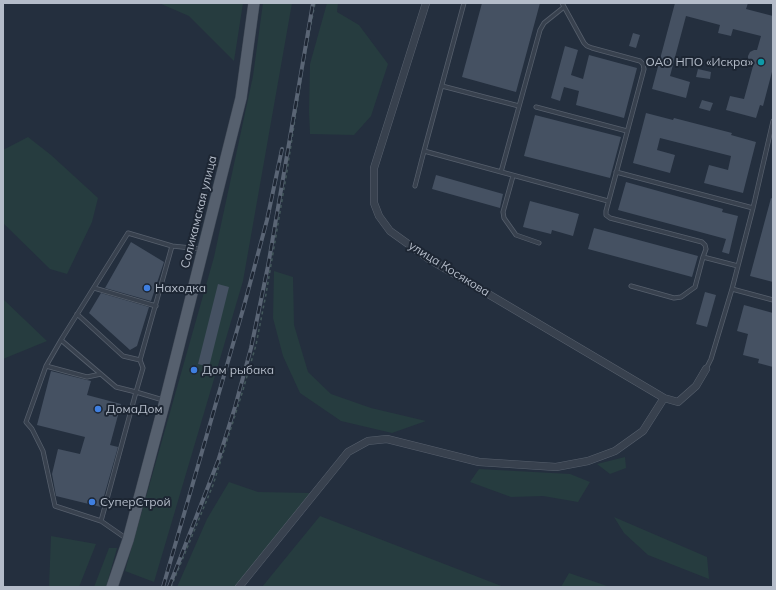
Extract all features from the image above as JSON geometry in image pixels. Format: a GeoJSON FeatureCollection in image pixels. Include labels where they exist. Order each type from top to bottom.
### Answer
{"type":"FeatureCollection","features":[{"type":"Feature","properties":{"kind":"main road","name":"Соликамская улица"},"geometry":{"type":"LineString","coordinates":[[112,587],[128,540],[165,400],[241,98],[254,3]]}},
{"type":"Feature","properties":{"kind":"street","name":"улица Косякова"},"geometry":{"type":"LineString","coordinates":[[426,3],[374,168],[374,203],[379,216],[390,230],[430,259],[664,398],[678,402],[696,386],[706,369]]}},
{"type":"Feature","properties":{"kind":"street"},"geometry":{"type":"LineString","coordinates":[[239,587],[348,452],[368,442],[387,439],[479,462],[556,467],[588,461],[615,451],[643,431],[664,398]]}},
{"type":"Feature","properties":{"kind":"lane"},"geometry":{"type":"LineString","coordinates":[[415,186],[464,3]]}},
{"type":"Feature","properties":{"kind":"lane"},"geometry":{"type":"LineString","coordinates":[[501,172],[540,30],[544,23],[563,5],[587,46],[640,61],[643,64],[644,69],[608,201],[606,215],[610,218],[702,242],[706,249],[695,287],[681,297],[674,298],[631,286]]}},
{"type":"Feature","properties":{"kind":"lane"},"geometry":{"type":"LineString","coordinates":[[442,86],[519,106]]}},
{"type":"Feature","properties":{"kind":"lane"},"geometry":{"type":"LineString","coordinates":[[536,107],[627,131]]}},
{"type":"Feature","properties":{"kind":"lane"},"geometry":{"type":"LineString","coordinates":[[706,369],[711,359],[738,266],[773,122]]}},
{"type":"Feature","properties":{"kind":"lane"},"geometry":{"type":"LineString","coordinates":[[424,151],[608,201]]}},
{"type":"Feature","properties":{"kind":"lane"},"geometry":{"type":"LineString","coordinates":[[616,172],[753,208]]}},
{"type":"Feature","properties":{"kind":"lane"},"geometry":{"type":"LineString","coordinates":[[514,176],[504,212],[504,218],[516,235],[539,243]]}},
{"type":"Feature","properties":{"kind":"lane"},"geometry":{"type":"LineString","coordinates":[[128,540],[101,521],[56,507],[54,504],[43,451],[32,429],[26,422],[46,366],[128,233],[172,246],[202,250]]}},
{"type":"Feature","properties":{"kind":"lane"},"geometry":{"type":"LineString","coordinates":[[101,521],[143,368],[140,360],[172,246]]}},
{"type":"Feature","properties":{"kind":"lane"},"geometry":{"type":"LineString","coordinates":[[703,257],[738,266]]}},
{"type":"Feature","properties":{"kind":"lane"},"geometry":{"type":"LineString","coordinates":[[94,288],[156,306]]}},
{"type":"Feature","properties":{"kind":"lane"},"geometry":{"type":"LineString","coordinates":[[732,288],[773,300]]}},
{"type":"Feature","properties":{"kind":"lane"},"geometry":{"type":"LineString","coordinates":[[77,314],[123,356],[140,360]]}},
{"type":"Feature","properties":{"kind":"lane"},"geometry":{"type":"LineString","coordinates":[[61,340],[116,387],[165,400]]}},
{"type":"Feature","properties":{"kind":"lane"},"geometry":{"type":"LineString","coordinates":[[46,366],[87,377],[101,374]]}},
{"type":"Feature","properties":{"kind":"path"},"geometry":{"type":"LineString","coordinates":[[171,587],[213,485],[256,345],[315,3]]}},
{"type":"Feature","properties":{"kind":"green space"},"geometry":{"type":"Polygon","coordinates":[[[159,3],[243,3],[234,61],[189,16],[159,3]]]}},
{"type":"Feature","properties":{"kind":"green space"},"geometry":{"type":"Polygon","coordinates":[[[263,3],[292,3],[243,281],[154,582],[125,571],[214,257],[253,76],[263,3]]]}},
{"type":"Feature","properties":{"kind":"green space"},"geometry":{"type":"Polygon","coordinates":[[[327,3],[338,3],[337,12],[359,25],[388,64],[371,116],[354,135],[310,134],[310,64],[327,3]]]}},
{"type":"Feature","properties":{"kind":"green space"},"geometry":{"type":"Polygon","coordinates":[[[28,137],[51,155],[98,198],[92,222],[67,274],[50,269],[3,223],[3,150],[28,137]]]}},
{"type":"Feature","properties":{"kind":"green space"},"geometry":{"type":"Polygon","coordinates":[[[274,271],[293,277],[294,325],[308,372],[331,394],[371,408],[426,421],[392,433],[341,421],[300,393],[283,356],[273,318],[274,271]]]}},
{"type":"Feature","properties":{"kind":"green space"},"geometry":{"type":"Polygon","coordinates":[[[3,299],[47,341],[3,359],[3,299]]]}},
{"type":"Feature","properties":{"kind":"green space"},"geometry":{"type":"Polygon","coordinates":[[[625,457],[626,468],[610,474],[597,464],[625,457]]]}},
{"type":"Feature","properties":{"kind":"green space"},"geometry":{"type":"Polygon","coordinates":[[[479,469],[570,474],[590,482],[578,502],[543,496],[511,497],[470,482],[479,469]]]}},
{"type":"Feature","properties":{"kind":"green space"},"geometry":{"type":"Polygon","coordinates":[[[229,482],[258,492],[310,493],[236,587],[177,587],[207,519],[229,482]]]}},
{"type":"Feature","properties":{"kind":"green space"},"geometry":{"type":"Polygon","coordinates":[[[320,516],[504,587],[262,587],[320,516]]]}},
{"type":"Feature","properties":{"kind":"green space"},"geometry":{"type":"Polygon","coordinates":[[[614,517],[707,557],[709,579],[648,555],[624,533],[614,517]]]}},
{"type":"Feature","properties":{"kind":"green space"},"geometry":{"type":"Polygon","coordinates":[[[51,536],[96,544],[79,587],[49,587],[51,536]]]}},
{"type":"Feature","properties":{"kind":"green space"},"geometry":{"type":"Polygon","coordinates":[[[109,548],[117,548],[106,587],[94,587],[109,548]]]}},
{"type":"Feature","properties":{"kind":"green space"},"geometry":{"type":"Polygon","coordinates":[[[569,573],[610,587],[561,587],[569,573]]]}},
{"type":"Feature","properties":{"kind":"building"},"geometry":{"type":"Polygon","coordinates":[[[482,3],[540,3],[516,92],[462,77],[482,3]]]}},
{"type":"Feature","properties":{"kind":"building","name":"ОАО НПО «Искра»"},"geometry":{"type":"Polygon","coordinates":[[[675,3],[748,3],[746,9],[773,16],[773,68],[763,106],[760,105],[756,118],[726,110],[730,96],[744,99],[753,66],[748,60],[748,56],[750,52],[757,50],[761,36],[733,29],[731,36],[718,33],[720,25],[686,16],[670,76],[690,82],[686,98],[652,89],[675,3]]]}},
{"type":"Feature","properties":{"kind":"building"},"geometry":{"type":"Polygon","coordinates":[[[633,33],[640,35],[636,48],[629,46],[633,33]]]}},
{"type":"Feature","properties":{"kind":"building"},"geometry":{"type":"Polygon","coordinates":[[[565,46],[578,50],[571,75],[583,79],[589,55],[637,68],[624,118],[576,105],[579,91],[564,87],[560,101],[551,98],[565,46]]]}},
{"type":"Feature","properties":{"kind":"building"},"geometry":{"type":"Polygon","coordinates":[[[698,69],[711,72],[710,79],[696,77],[698,69]]]}},
{"type":"Feature","properties":{"kind":"building"},"geometry":{"type":"Polygon","coordinates":[[[702,100],[713,103],[710,111],[699,108],[702,100]]]}},
{"type":"Feature","properties":{"kind":"building"},"geometry":{"type":"Polygon","coordinates":[[[646,113],[673,120],[674,118],[732,133],[731,135],[756,142],[743,193],[704,183],[709,165],[728,170],[731,156],[660,138],[657,150],[675,155],[670,173],[633,163],[646,113]]]}},
{"type":"Feature","properties":{"kind":"building"},"geometry":{"type":"Polygon","coordinates":[[[535,115],[621,137],[610,178],[524,156],[535,115]]]}},
{"type":"Feature","properties":{"kind":"building"},"geometry":{"type":"Polygon","coordinates":[[[436,175],[503,194],[500,208],[432,189],[436,175]]]}},
{"type":"Feature","properties":{"kind":"building"},"geometry":{"type":"Polygon","coordinates":[[[626,182],[723,209],[722,212],[738,216],[729,254],[722,252],[726,239],[618,210],[626,182]]]}},
{"type":"Feature","properties":{"kind":"building"},"geometry":{"type":"Polygon","coordinates":[[[771,198],[773,199],[773,282],[750,276],[771,198]]]}},
{"type":"Feature","properties":{"kind":"building"},"geometry":{"type":"Polygon","coordinates":[[[530,201],[579,214],[573,236],[552,230],[551,234],[523,227],[530,201]]]}},
{"type":"Feature","properties":{"kind":"building"},"geometry":{"type":"Polygon","coordinates":[[[594,228],[698,256],[692,277],[588,249],[594,228]]]}},
{"type":"Feature","properties":{"kind":"building"},"geometry":{"type":"Polygon","coordinates":[[[131,242],[164,262],[151,301],[105,288],[131,242]]]}},
{"type":"Feature","properties":{"kind":"building"},"geometry":{"type":"Polygon","coordinates":[[[218,284],[229,287],[209,367],[198,364],[218,284]]]}},
{"type":"Feature","properties":{"kind":"building"},"geometry":{"type":"Polygon","coordinates":[[[705,292],[716,295],[707,327],[696,324],[705,292]]]}},
{"type":"Feature","properties":{"kind":"building"},"geometry":{"type":"Polygon","coordinates":[[[101,293],[149,307],[137,346],[130,350],[89,313],[101,293]]]}},
{"type":"Feature","properties":{"kind":"building"},"geometry":{"type":"Polygon","coordinates":[[[744,305],[773,313],[773,367],[758,363],[759,359],[743,355],[748,334],[737,331],[744,305]]]}},
{"type":"Feature","properties":{"kind":"building"},"geometry":{"type":"Polygon","coordinates":[[[51,371],[91,381],[87,395],[121,404],[110,445],[118,447],[101,507],[56,496],[52,474],[58,449],[80,454],[85,437],[37,425],[51,371]]]}},
{"type":"Feature","properties":{"kind":"railway"},"geometry":{"type":"LineString","coordinates":[[169,587],[218,461],[251,348],[268,266],[313,3]]}},
{"type":"Feature","properties":{"kind":"railway"},"geometry":{"type":"LineString","coordinates":[[163,587],[244,306],[267,220],[282,149]]}},
{"type":"Feature","properties":{"kind":"place","name":"ОАО НПО «Искра»"},"geometry":{"type":"Point","coordinates":[761,62]}},
{"type":"Feature","properties":{"kind":"place","name":"Находка"},"geometry":{"type":"Point","coordinates":[147,288]}},
{"type":"Feature","properties":{"kind":"place","name":"Дом рыбака"},"geometry":{"type":"Point","coordinates":[194,370]}},
{"type":"Feature","properties":{"kind":"place","name":"ДомаДом"},"geometry":{"type":"Point","coordinates":[98,409]}},
{"type":"Feature","properties":{"kind":"place","name":"СуперСтрой"},"geometry":{"type":"Point","coordinates":[92,502]}}]}
